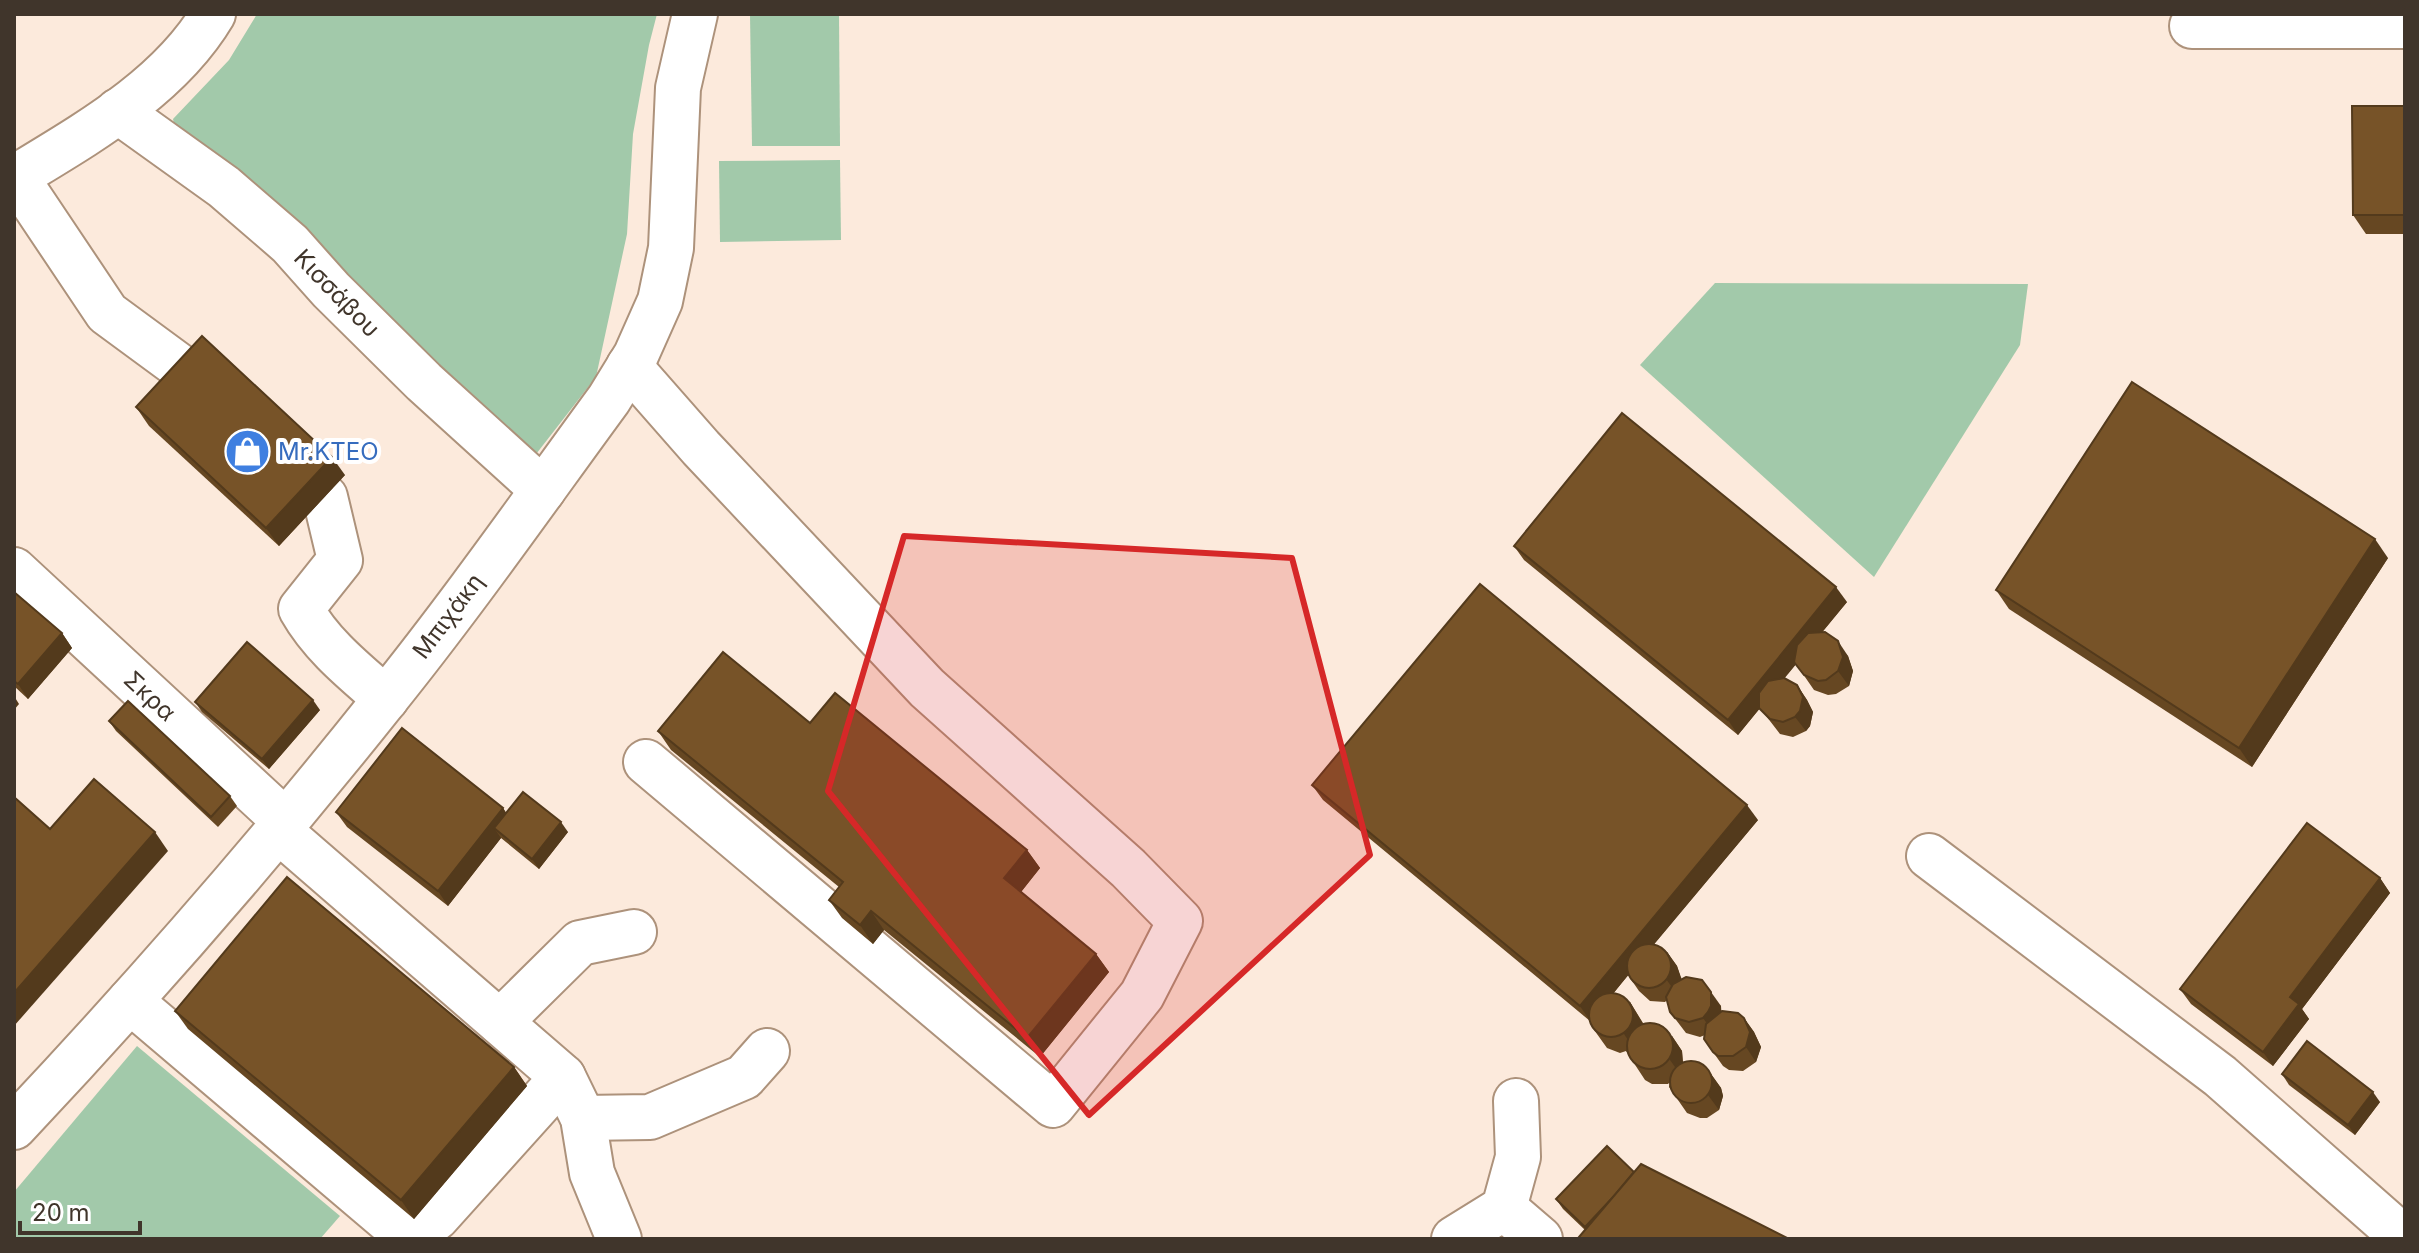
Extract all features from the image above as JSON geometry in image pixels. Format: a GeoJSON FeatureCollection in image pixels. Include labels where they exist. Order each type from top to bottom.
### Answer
{"type":"FeatureCollection","features":[{"type":"Feature","properties":{"kind":"street"},"geometry":{"type":"LineString","coordinates":[[194,377],[107,313],[15,177],[118,111],[181,57],[213,14]]}},
{"type":"Feature","properties":{"kind":"street","name":"Μπιχάκη"},"geometry":{"type":"LineString","coordinates":[[14,1127],[130,1001],[282,826],[386,699],[609,399],[629,366],[660,301],[671,248],[678,88],[695,14]]}},
{"type":"Feature","properties":{"kind":"street"},"geometry":{"type":"LineString","coordinates":[[2192,26],[2405,26]]}},
{"type":"Feature","properties":{"kind":"street","name":"Κισσάβου"},"geometry":{"type":"LineString","coordinates":[[118,111],[224,187],[290,244],[331,290],[424,382],[543,490]]}},
{"type":"Feature","properties":{"kind":"street"},"geometry":{"type":"LineString","coordinates":[[629,366],[701,448],[927,688],[1128,868],[1180,921],[1142,995],[1053,1105],[646,762]]}},
{"type":"Feature","properties":{"kind":"street"},"geometry":{"type":"LineString","coordinates":[[325,497],[340,560],[301,609],[312,629],[336,656],[386,699]]}},
{"type":"Feature","properties":{"kind":"street","name":"Σκρα"},"geometry":{"type":"LineString","coordinates":[[17,580],[282,826],[563,1077]]}},
{"type":"Feature","properties":{"kind":"street"},"geometry":{"type":"LineString","coordinates":[[1929,856],[2220,1076],[2405,1239]]}},
{"type":"Feature","properties":{"kind":"street"},"geometry":{"type":"LineString","coordinates":[[500,1022],[580,943],[634,932]]}},
{"type":"Feature","properties":{"kind":"street"},"geometry":{"type":"LineString","coordinates":[[130,1001],[388,1220],[408,1232],[421,1231],[437,1217],[563,1077],[583,1118],[592,1173],[619,1239]]}},
{"type":"Feature","properties":{"kind":"street"},"geometry":{"type":"LineString","coordinates":[[583,1118],[650,1117],[744,1077],[767,1051]]}},
{"type":"Feature","properties":{"kind":"street"},"geometry":{"type":"LineString","coordinates":[[1454,1239],[1504,1208],[1518,1157],[1516,1101]]}},
{"type":"Feature","properties":{"kind":"street"},"geometry":{"type":"LineString","coordinates":[[1504,1208],[1540,1239]]}},
{"type":"Feature","properties":{"kind":"highlighted area"},"geometry":{"type":"Polygon","coordinates":[[[904,536],[1292,558],[1370,855],[1089,1115],[828,791],[904,536]]]}},
{"type":"Feature","properties":{"kind":"green space"},"geometry":{"type":"Polygon","coordinates":[[[257,14],[657,14],[633,134],[627,234],[596,377],[533,458],[177,137],[173,119],[229,60],[257,14]]]}},
{"type":"Feature","properties":{"kind":"green space"},"geometry":{"type":"Polygon","coordinates":[[[750,14],[839,14],[840,146],[752,146],[750,14]]]}},
{"type":"Feature","properties":{"kind":"green space"},"geometry":{"type":"Polygon","coordinates":[[[840,160],[841,240],[720,242],[719,161],[840,160]]]}},
{"type":"Feature","properties":{"kind":"green space"},"geometry":{"type":"Polygon","coordinates":[[[1715,283],[2028,284],[2020,345],[1874,577],[1640,365],[1715,283]]]}},
{"type":"Feature","properties":{"kind":"green space"},"geometry":{"type":"Polygon","coordinates":[[[137,1046],[340,1216],[320,1239],[14,1239],[14,1192],[137,1046]]]}},
{"type":"Feature","properties":{"kind":"building"},"geometry":{"type":"Polygon","coordinates":[[[2352,106],[2405,106],[2405,215],[2353,215],[2352,106]]]}},
{"type":"Feature","properties":{"kind":"building","name":"Mr.KTEO"},"geometry":{"type":"Polygon","coordinates":[[[202,336],[332,457],[266,528],[136,407],[202,336]]]}},
{"type":"Feature","properties":{"kind":"building"},"geometry":{"type":"Polygon","coordinates":[[[2132,382],[2375,539],[2239,748],[1996,590],[2132,382]]]}},
{"type":"Feature","properties":{"kind":"building"},"geometry":{"type":"Polygon","coordinates":[[[1622,413],[1836,587],[1728,720],[1514,546],[1622,413]]]}},
{"type":"Feature","properties":{"kind":"building"},"geometry":{"type":"Polygon","coordinates":[[[1480,584],[1747,805],[1580,1006],[1312,785],[1480,584]]]}},
{"type":"Feature","properties":{"kind":"building"},"geometry":{"type":"Polygon","coordinates":[[[14,592],[62,633],[18,684],[14,681],[14,592]]]}},
{"type":"Feature","properties":{"kind":"building"},"geometry":{"type":"Polygon","coordinates":[[[1825,632],[1838,641],[1843,657],[1838,671],[1826,680],[1818,681],[1804,675],[1794,662],[1797,645],[1808,633],[1825,632]]]}},
{"type":"Feature","properties":{"kind":"building"},"geometry":{"type":"Polygon","coordinates":[[[247,642],[313,700],[262,759],[195,702],[247,642]]]}},
{"type":"Feature","properties":{"kind":"building"},"geometry":{"type":"Polygon","coordinates":[[[723,652],[810,723],[835,693],[1027,850],[1004,878],[1096,954],[1027,1038],[871,911],[860,925],[829,900],[843,882],[658,731],[723,652]]]}},
{"type":"Feature","properties":{"kind":"building"},"geometry":{"type":"Polygon","coordinates":[[[1784,678],[1797,685],[1803,697],[1800,711],[1783,722],[1770,719],[1759,708],[1759,693],[1768,681],[1784,678]]]}},
{"type":"Feature","properties":{"kind":"building"},"geometry":{"type":"Polygon","coordinates":[[[128,701],[230,796],[211,817],[109,721],[128,701]]]}},
{"type":"Feature","properties":{"kind":"building"},"geometry":{"type":"Polygon","coordinates":[[[402,728],[503,808],[438,891],[336,812],[402,728]]]}},
{"type":"Feature","properties":{"kind":"building"},"geometry":{"type":"Polygon","coordinates":[[[94,779],[155,832],[14,993],[14,797],[50,829],[94,779]]]}},
{"type":"Feature","properties":{"kind":"building"},"geometry":{"type":"Polygon","coordinates":[[[523,792],[561,822],[532,859],[494,828],[523,792]]]}},
{"type":"Feature","properties":{"kind":"building"},"geometry":{"type":"Polygon","coordinates":[[[2307,823],[2380,878],[2290,997],[2299,1004],[2263,1052],[2180,989],[2307,823]]]}},
{"type":"Feature","properties":{"kind":"building"},"geometry":{"type":"Polygon","coordinates":[[[287,877],[514,1067],[401,1200],[175,1011],[287,877]]]}},
{"type":"Feature","properties":{"kind":"building"},"geometry":{"type":"Polygon","coordinates":[[[1649,944],[1664,951],[1671,966],[1664,981],[1649,988],[1634,981],[1627,966],[1634,951],[1649,944]]]}},
{"type":"Feature","properties":{"kind":"building"},"geometry":{"type":"Polygon","coordinates":[[[1686,977],[1702,980],[1711,992],[1708,1012],[1703,1018],[1689,1022],[1675,1018],[1666,997],[1673,984],[1686,977]]]}},
{"type":"Feature","properties":{"kind":"building"},"geometry":{"type":"Polygon","coordinates":[[[1611,993],[1627,999],[1633,1015],[1627,1031],[1611,1037],[1595,1031],[1589,1015],[1595,999],[1611,993]]]}},
{"type":"Feature","properties":{"kind":"building"},"geometry":{"type":"Polygon","coordinates":[[[1722,1011],[1738,1013],[1744,1018],[1750,1032],[1746,1047],[1733,1056],[1718,1056],[1704,1039],[1706,1024],[1722,1011]]]}},
{"type":"Feature","properties":{"kind":"building"},"geometry":{"type":"Polygon","coordinates":[[[1650,1023],[1667,1029],[1673,1046],[1667,1063],[1650,1069],[1633,1063],[1627,1046],[1633,1029],[1650,1023]]]}},
{"type":"Feature","properties":{"kind":"building"},"geometry":{"type":"Polygon","coordinates":[[[2307,1041],[2373,1092],[2348,1125],[2282,1074],[2307,1041]]]}},
{"type":"Feature","properties":{"kind":"building"},"geometry":{"type":"Polygon","coordinates":[[[1691,1061],[1706,1067],[1712,1082],[1706,1097],[1691,1103],[1676,1097],[1670,1082],[1676,1067],[1691,1061]]]}},
{"type":"Feature","properties":{"kind":"building"},"geometry":{"type":"Polygon","coordinates":[[[1607,1146],[1634,1172],[1585,1227],[1556,1199],[1607,1146]]]}},
{"type":"Feature","properties":{"kind":"building"},"geometry":{"type":"Polygon","coordinates":[[[1641,1164],[1789,1239],[1581,1239],[1579,1237],[1641,1164]]]}},
{"type":"Feature","properties":{"kind":"place","name":"Mr.KTEO"},"geometry":{"type":"Point","coordinates":[247,451]}}]}
